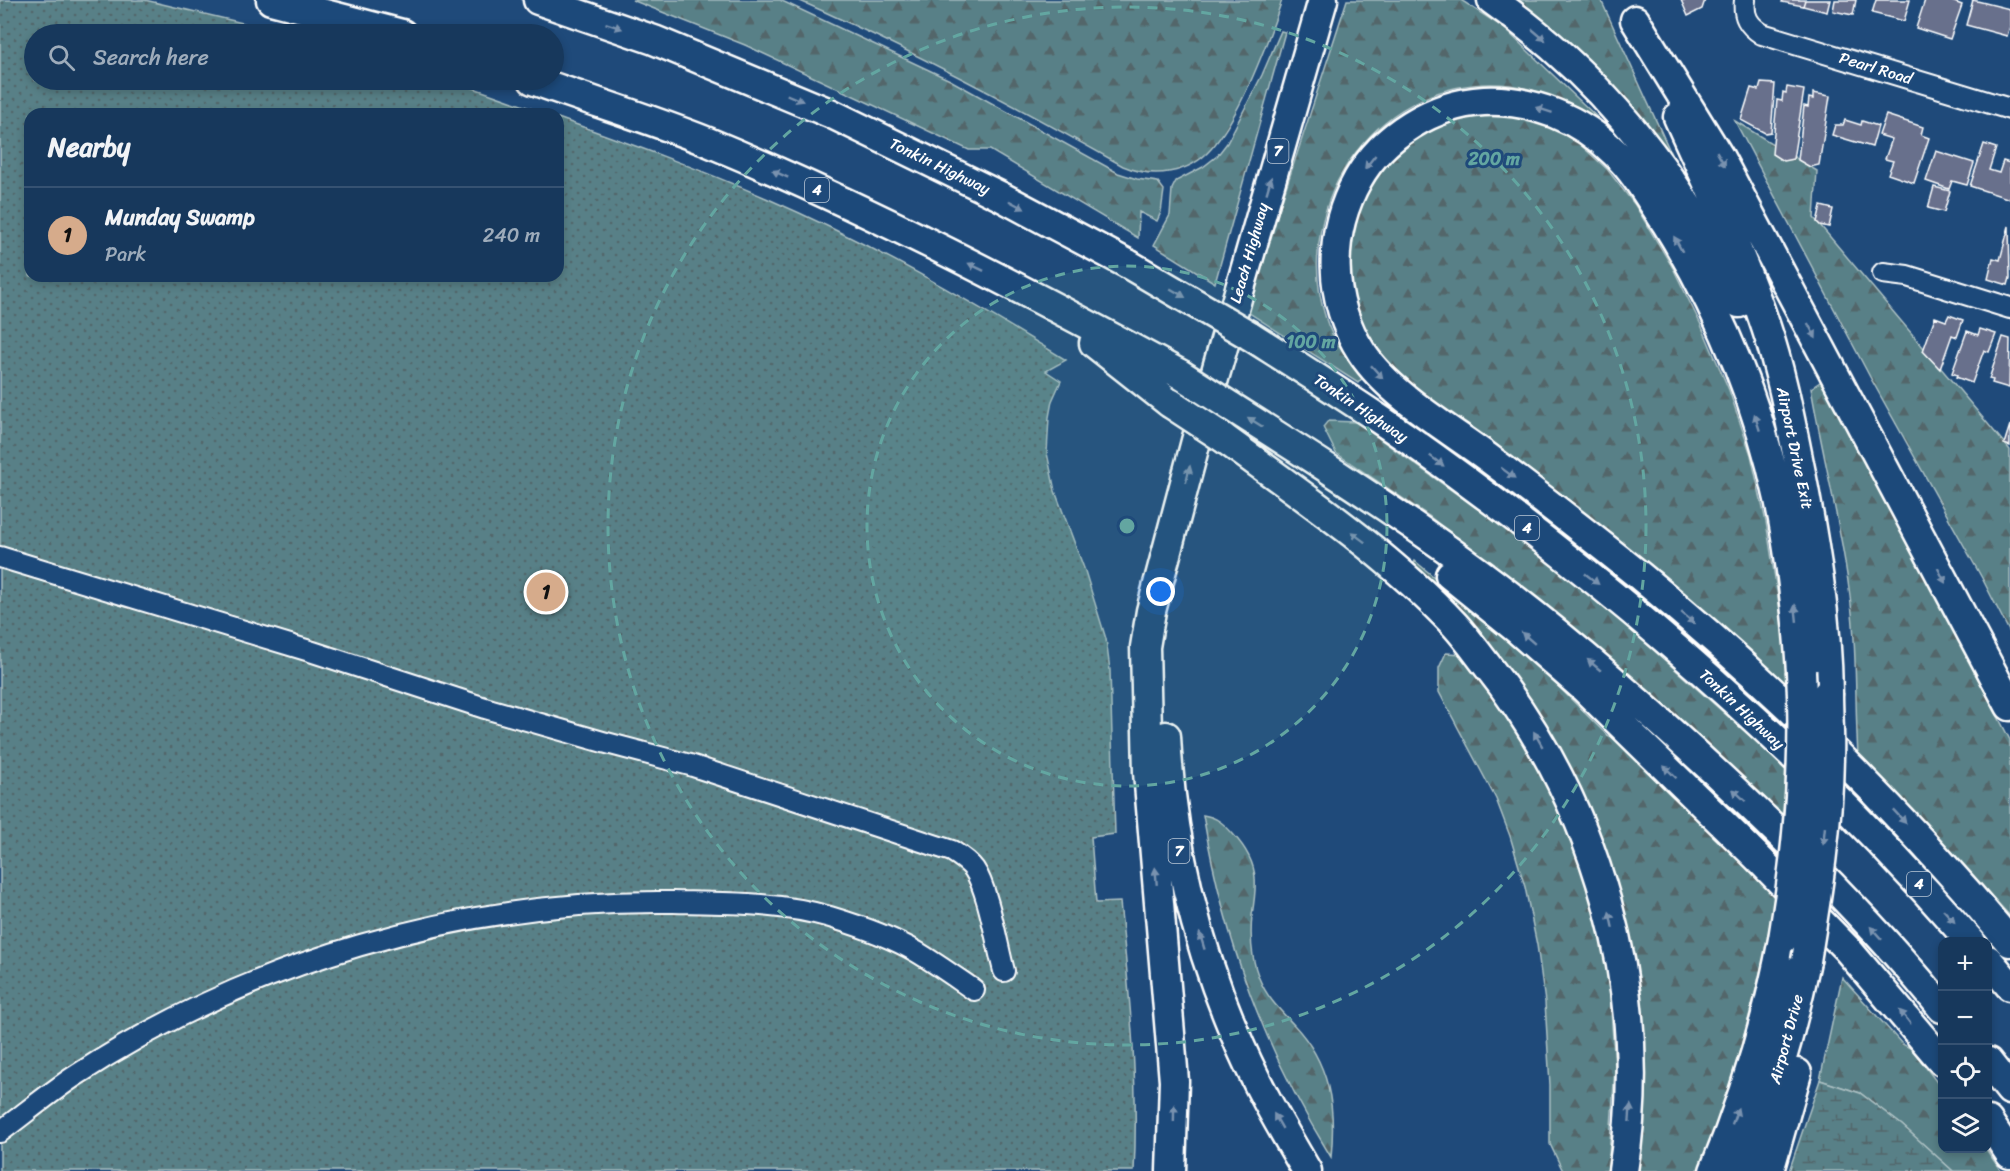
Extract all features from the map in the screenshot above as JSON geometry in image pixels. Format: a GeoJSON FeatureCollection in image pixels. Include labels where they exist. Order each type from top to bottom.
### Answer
{"type":"FeatureCollection","features":[{"type":"Feature","properties":{"kind":"highway"},"geometry":{"type":"LineString","coordinates":[[271,0],[363,24]]}},
{"type":"Feature","properties":{"kind":"highway","name":"Tonkin Highway"},"geometry":{"type":"LineString","coordinates":[[538,0],[654,40],[832,114],[1000,196],[1128,264],[1249,334],[1404,436],[1532,531],[1680,651],[1865,827],[1966,937]]}},
{"type":"Feature","properties":{"kind":"highway","name":"Leach Highway"},"geometry":{"type":"LineString","coordinates":[[1179,506],[1235,302],[1323,0]]}},
{"type":"Feature","properties":{"kind":"highway"},"geometry":{"type":"LineString","coordinates":[[1492,0],[1535,32],[1590,81],[1645,143],[1676,187],[1717,257],[1737,297],[1797,457]]}},
{"type":"Feature","properties":{"kind":"highway"},"geometry":{"type":"LineString","coordinates":[[1631,10],[1720,158],[2010,706]]}},
{"type":"Feature","properties":{"kind":"highway","name":"Airport Drive Exit"},"geometry":{"type":"LineString","coordinates":[[1631,10],[1749,282],[1766,327],[1781,380],[1797,457],[1816,551],[1824,613],[1828,693],[1830,759],[1816,903]]}},
{"type":"Feature","properties":{"kind":"highway","name":"4"},"geometry":{"type":"LineString","coordinates":[[563,90],[718,147],[822,193],[1028,292],[1180,374],[1281,438],[1465,562],[1536,617],[1672,731],[1797,851],[1866,922],[1938,1003]]}},
{"type":"Feature","properties":{"kind":"highway"},"geometry":{"type":"LineString","coordinates":[[1714,1171],[1762,1034],[1783,939],[1800,815],[1803,708],[1797,613],[1778,496],[1765,444],[1726,335],[1706,295],[1673,235],[1632,173],[1596,136],[1545,110],[1516,102],[1473,102],[1448,108],[1408,127],[1387,143],[1359,177],[1342,213],[1338,231],[1335,270],[1340,304],[1352,336],[1368,362],[1381,377],[1402,394],[1532,490],[1644,579],[1786,705],[1882,798],[2010,942]]}},
{"type":"Feature","properties":{"kind":"highway"},"geometry":{"type":"LineString","coordinates":[[1028,292],[1170,403],[1222,437],[1362,539],[1410,580],[1457,626],[1508,692],[1538,739],[1564,787],[1590,850],[1609,912],[1624,982],[1630,1040],[1631,1104],[1623,1171]]}},
{"type":"Feature","properties":{"kind":"highway"},"geometry":{"type":"LineString","coordinates":[[1281,438],[1510,623],[1584,688],[1757,857],[1848,950],[1938,1056]]}},
{"type":"Feature","properties":{"kind":"highway"},"geometry":{"type":"LineString","coordinates":[[1171,1171],[1174,1081],[1148,772],[1145,647],[1151,611],[1179,506]]}},
{"type":"Feature","properties":{"kind":"highway","name":"7"},"geometry":{"type":"LineString","coordinates":[[1179,506],[1167,595],[1164,703],[1173,820],[1180,860],[1211,972],[1233,1030],[1275,1118],[1307,1171]]}},
{"type":"Feature","properties":{"kind":"highway","name":"Airport Drive"},"geometry":{"type":"LineString","coordinates":[[1743,1171],[1777,1076],[1809,964],[1816,903]]}},
{"type":"Feature","properties":{"kind":"highway"},"geometry":{"type":"LineString","coordinates":[[1769,1171],[1805,1046],[1809,1023],[1809,964]]}},
{"type":"Feature","properties":{"kind":"highway"},"geometry":{"type":"LineString","coordinates":[[1992,965],[2010,986]]}},
{"type":"Feature","properties":{"kind":"highway"},"geometry":{"type":"LineString","coordinates":[[1992,1067],[2010,1089]]}},
{"type":"Feature","properties":{"kind":"highway"},"geometry":{"type":"LineString","coordinates":[[1992,1127],[2010,1154]]}},
{"type":"Feature","properties":{"kind":"street","name":"Pearl Road"},"geometry":{"type":"LineString","coordinates":[[1745,0],[1744,10],[1747,21],[1752,28],[1762,34],[2010,109]]}},
{"type":"Feature","properties":{"kind":"street"},"geometry":{"type":"LineString","coordinates":[[1883,273],[1907,276],[2010,308]]}},
{"type":"Feature","properties":{"kind":"street"},"geometry":{"type":"LineString","coordinates":[[0,557],[313,652],[485,708],[690,765],[952,851],[974,869],[981,883],[1004,971]]}},
{"type":"Feature","properties":{"kind":"street"},"geometry":{"type":"LineString","coordinates":[[0,1132],[71,1079],[130,1043],[198,1008],[267,977],[324,956],[388,937],[456,921],[520,911],[644,902],[708,903],[798,910],[828,916],[877,932],[916,951],[974,990]]}},
{"type":"Feature","properties":{"kind":"green space"},"geometry":{"type":"Polygon","coordinates":[[[0,0],[145,0],[247,24],[24,24],[24,90],[479,90],[530,108],[24,108],[24,282],[564,282],[564,120],[689,166],[805,215],[919,273],[1066,360],[1046,371],[1061,381],[1052,401],[1047,453],[1055,491],[1085,571],[1106,639],[1110,670],[1115,834],[1091,837],[1096,903],[1120,902],[1134,1070],[1134,1171],[0,1171],[0,0]]]}},
{"type":"Feature","properties":{"kind":"green space"},"geometry":{"type":"Polygon","coordinates":[[[632,0],[780,0],[950,80],[1118,173],[1158,182],[1164,190],[1161,212],[1157,221],[1139,212],[1138,238],[990,150],[969,150],[745,45],[632,0]]]}},
{"type":"Feature","properties":{"kind":"green space"},"geometry":{"type":"Polygon","coordinates":[[[798,0],[1282,0],[1243,99],[1222,135],[1211,149],[1192,164],[1170,172],[1158,173],[1123,166],[963,79],[798,0]]]}},
{"type":"Feature","properties":{"kind":"green space"},"geometry":{"type":"Polygon","coordinates":[[[1347,0],[1461,0],[1504,28],[1600,120],[1597,123],[1555,100],[1522,87],[1464,86],[1422,99],[1386,122],[1356,152],[1334,189],[1321,231],[1318,274],[1329,327],[1342,350],[1364,376],[1358,383],[1246,311],[1347,0]]]}},
{"type":"Feature","properties":{"kind":"green space"},"geometry":{"type":"Polygon","coordinates":[[[1504,0],[1601,0],[1674,160],[1670,162],[1504,0]]]}},
{"type":"Feature","properties":{"kind":"green space"},"geometry":{"type":"Polygon","coordinates":[[[1281,31],[1285,32],[1215,283],[1154,245],[1170,215],[1172,189],[1176,181],[1203,167],[1217,156],[1227,143],[1262,75],[1281,31]]]}},
{"type":"Feature","properties":{"kind":"green space"},"geometry":{"type":"Polygon","coordinates":[[[1484,109],[1551,122],[1574,139],[1607,169],[1635,205],[1673,268],[1729,390],[1751,455],[1766,522],[1787,654],[1787,688],[1660,574],[1570,501],[1493,442],[1429,399],[1393,369],[1378,355],[1353,316],[1347,234],[1367,182],[1415,133],[1484,109]]]}},
{"type":"Feature","properties":{"kind":"green space"},"geometry":{"type":"Polygon","coordinates":[[[1735,121],[1817,171],[1814,218],[2010,450],[2010,633],[1982,578],[1870,377],[1735,121]]]}},
{"type":"Feature","properties":{"kind":"green space"},"geometry":{"type":"Polygon","coordinates":[[[1823,380],[2010,740],[2010,916],[1912,809],[1858,755],[1852,613],[1839,528],[1811,388],[1823,380]]]}},
{"type":"Feature","properties":{"kind":"green space"},"geometry":{"type":"Polygon","coordinates":[[[1328,421],[1356,422],[1528,545],[1605,607],[1788,770],[1785,821],[1505,577],[1429,516],[1336,453],[1323,427],[1328,421]]]}},
{"type":"Feature","properties":{"kind":"green space"},"geometry":{"type":"Polygon","coordinates":[[[1415,561],[1527,655],[1607,735],[1620,739],[1777,893],[1766,947],[1741,1044],[1722,1108],[1698,1171],[1635,1171],[1600,842],[1410,570],[1415,561]]]}},
{"type":"Feature","properties":{"kind":"green space"},"geometry":{"type":"Polygon","coordinates":[[[1446,653],[1464,654],[1528,748],[1556,804],[1578,860],[1598,924],[1609,981],[1615,1068],[1608,1171],[1563,1171],[1550,1144],[1550,1085],[1545,1002],[1537,945],[1525,887],[1496,799],[1439,692],[1439,668],[1446,653]]]}},
{"type":"Feature","properties":{"kind":"green space"},"geometry":{"type":"Polygon","coordinates":[[[1203,815],[1216,819],[1226,827],[1248,854],[1255,883],[1251,931],[1256,970],[1266,992],[1306,1040],[1323,1070],[1331,1103],[1331,1157],[1285,1075],[1250,993],[1223,907],[1203,815]]]}},
{"type":"Feature","properties":{"kind":"green space"},"geometry":{"type":"Polygon","coordinates":[[[1842,977],[1902,1044],[1912,1049],[1938,1084],[1938,1153],[1989,1153],[2001,1171],[1953,1171],[1902,1125],[1860,1093],[1820,1080],[1842,977]]]}},
{"type":"Feature","properties":{"kind":"green space"},"geometry":{"type":"Polygon","coordinates":[[[1820,1080],[1860,1093],[1902,1125],[1953,1171],[1789,1171],[1820,1080]]]}},
{"type":"Feature","properties":{"kind":"building"},"geometry":{"type":"Polygon","coordinates":[[[1681,0],[1705,0],[1702,9],[1688,16],[1681,0]]]}},
{"type":"Feature","properties":{"kind":"building"},"geometry":{"type":"Polygon","coordinates":[[[1783,0],[1805,0],[1803,6],[1782,2],[1783,0]]]}},
{"type":"Feature","properties":{"kind":"building"},"geometry":{"type":"Polygon","coordinates":[[[1805,0],[1830,0],[1827,12],[1803,6],[1805,0]]]}},
{"type":"Feature","properties":{"kind":"building"},"geometry":{"type":"Polygon","coordinates":[[[1835,0],[1856,0],[1853,15],[1833,11],[1835,0]]]}},
{"type":"Feature","properties":{"kind":"building"},"geometry":{"type":"Polygon","coordinates":[[[1876,0],[1910,0],[1904,21],[1872,13],[1876,0]]]}},
{"type":"Feature","properties":{"kind":"building"},"geometry":{"type":"Polygon","coordinates":[[[1925,0],[1949,0],[1962,5],[1950,39],[1916,28],[1925,0]]]}},
{"type":"Feature","properties":{"kind":"building"},"geometry":{"type":"Polygon","coordinates":[[[1973,0],[2010,9],[2010,26],[2007,36],[1966,25],[1973,0]]]}},
{"type":"Feature","properties":{"kind":"building"},"geometry":{"type":"Polygon","coordinates":[[[1761,83],[1775,84],[1771,132],[1765,133],[1741,120],[1751,88],[1759,90],[1761,83]]]}},
{"type":"Feature","properties":{"kind":"building"},"geometry":{"type":"Polygon","coordinates":[[[1787,87],[1804,90],[1793,159],[1783,161],[1772,154],[1777,100],[1782,101],[1783,92],[1786,93],[1787,87]]]}},
{"type":"Feature","properties":{"kind":"building"},"geometry":{"type":"Polygon","coordinates":[[[1813,93],[1830,96],[1819,165],[1810,167],[1798,160],[1804,106],[1808,107],[1809,98],[1813,99],[1813,93]]]}},
{"type":"Feature","properties":{"kind":"building"},"geometry":{"type":"Polygon","coordinates":[[[1886,115],[1923,127],[1921,135],[1929,138],[1914,183],[1888,174],[1893,161],[1885,159],[1892,139],[1879,135],[1886,115]]]}},
{"type":"Feature","properties":{"kind":"building"},"geometry":{"type":"Polygon","coordinates":[[[1845,120],[1861,125],[1862,121],[1878,126],[1872,147],[1832,135],[1835,125],[1843,125],[1845,120]]]}},
{"type":"Feature","properties":{"kind":"building"},"geometry":{"type":"Polygon","coordinates":[[[1984,144],[1996,148],[1989,170],[1999,173],[2003,161],[2010,163],[2010,199],[1970,186],[1984,144]]]}},
{"type":"Feature","properties":{"kind":"building"},"geometry":{"type":"Polygon","coordinates":[[[1936,151],[1974,163],[1967,185],[1952,181],[1949,189],[1926,181],[1936,151]]]}},
{"type":"Feature","properties":{"kind":"building"},"geometry":{"type":"Polygon","coordinates":[[[1934,187],[1950,191],[1944,212],[1928,208],[1934,187]]]}},
{"type":"Feature","properties":{"kind":"building"},"geometry":{"type":"Polygon","coordinates":[[[1821,206],[1833,209],[1829,227],[1817,222],[1821,206]]]}},
{"type":"Feature","properties":{"kind":"building"},"geometry":{"type":"Polygon","coordinates":[[[2009,226],[2010,278],[2008,285],[1988,279],[1993,258],[2000,260],[2009,226]]]}},
{"type":"Feature","properties":{"kind":"building"},"geometry":{"type":"Polygon","coordinates":[[[1949,315],[1963,320],[1957,337],[1952,335],[1940,369],[1923,351],[1935,317],[1946,321],[1949,315]]]}},
{"type":"Feature","properties":{"kind":"building"},"geometry":{"type":"Polygon","coordinates":[[[1980,329],[1996,334],[1989,352],[1984,350],[1972,383],[1952,373],[1967,331],[1978,335],[1980,329]]]}},
{"type":"Feature","properties":{"kind":"building"},"geometry":{"type":"Polygon","coordinates":[[[2003,337],[2010,339],[2009,388],[1992,383],[1993,380],[1989,379],[2003,337]]]}},
{"type":"Feature","properties":{"kind":"building"},"geometry":{"type":"Polygon","coordinates":[[[2010,425],[2010,446],[2004,444],[2010,425]]]}},
{"type":"Feature","properties":{"kind":"place","name":"Munday Swamp"},"geometry":{"type":"Point","coordinates":[546,592]}}]}
